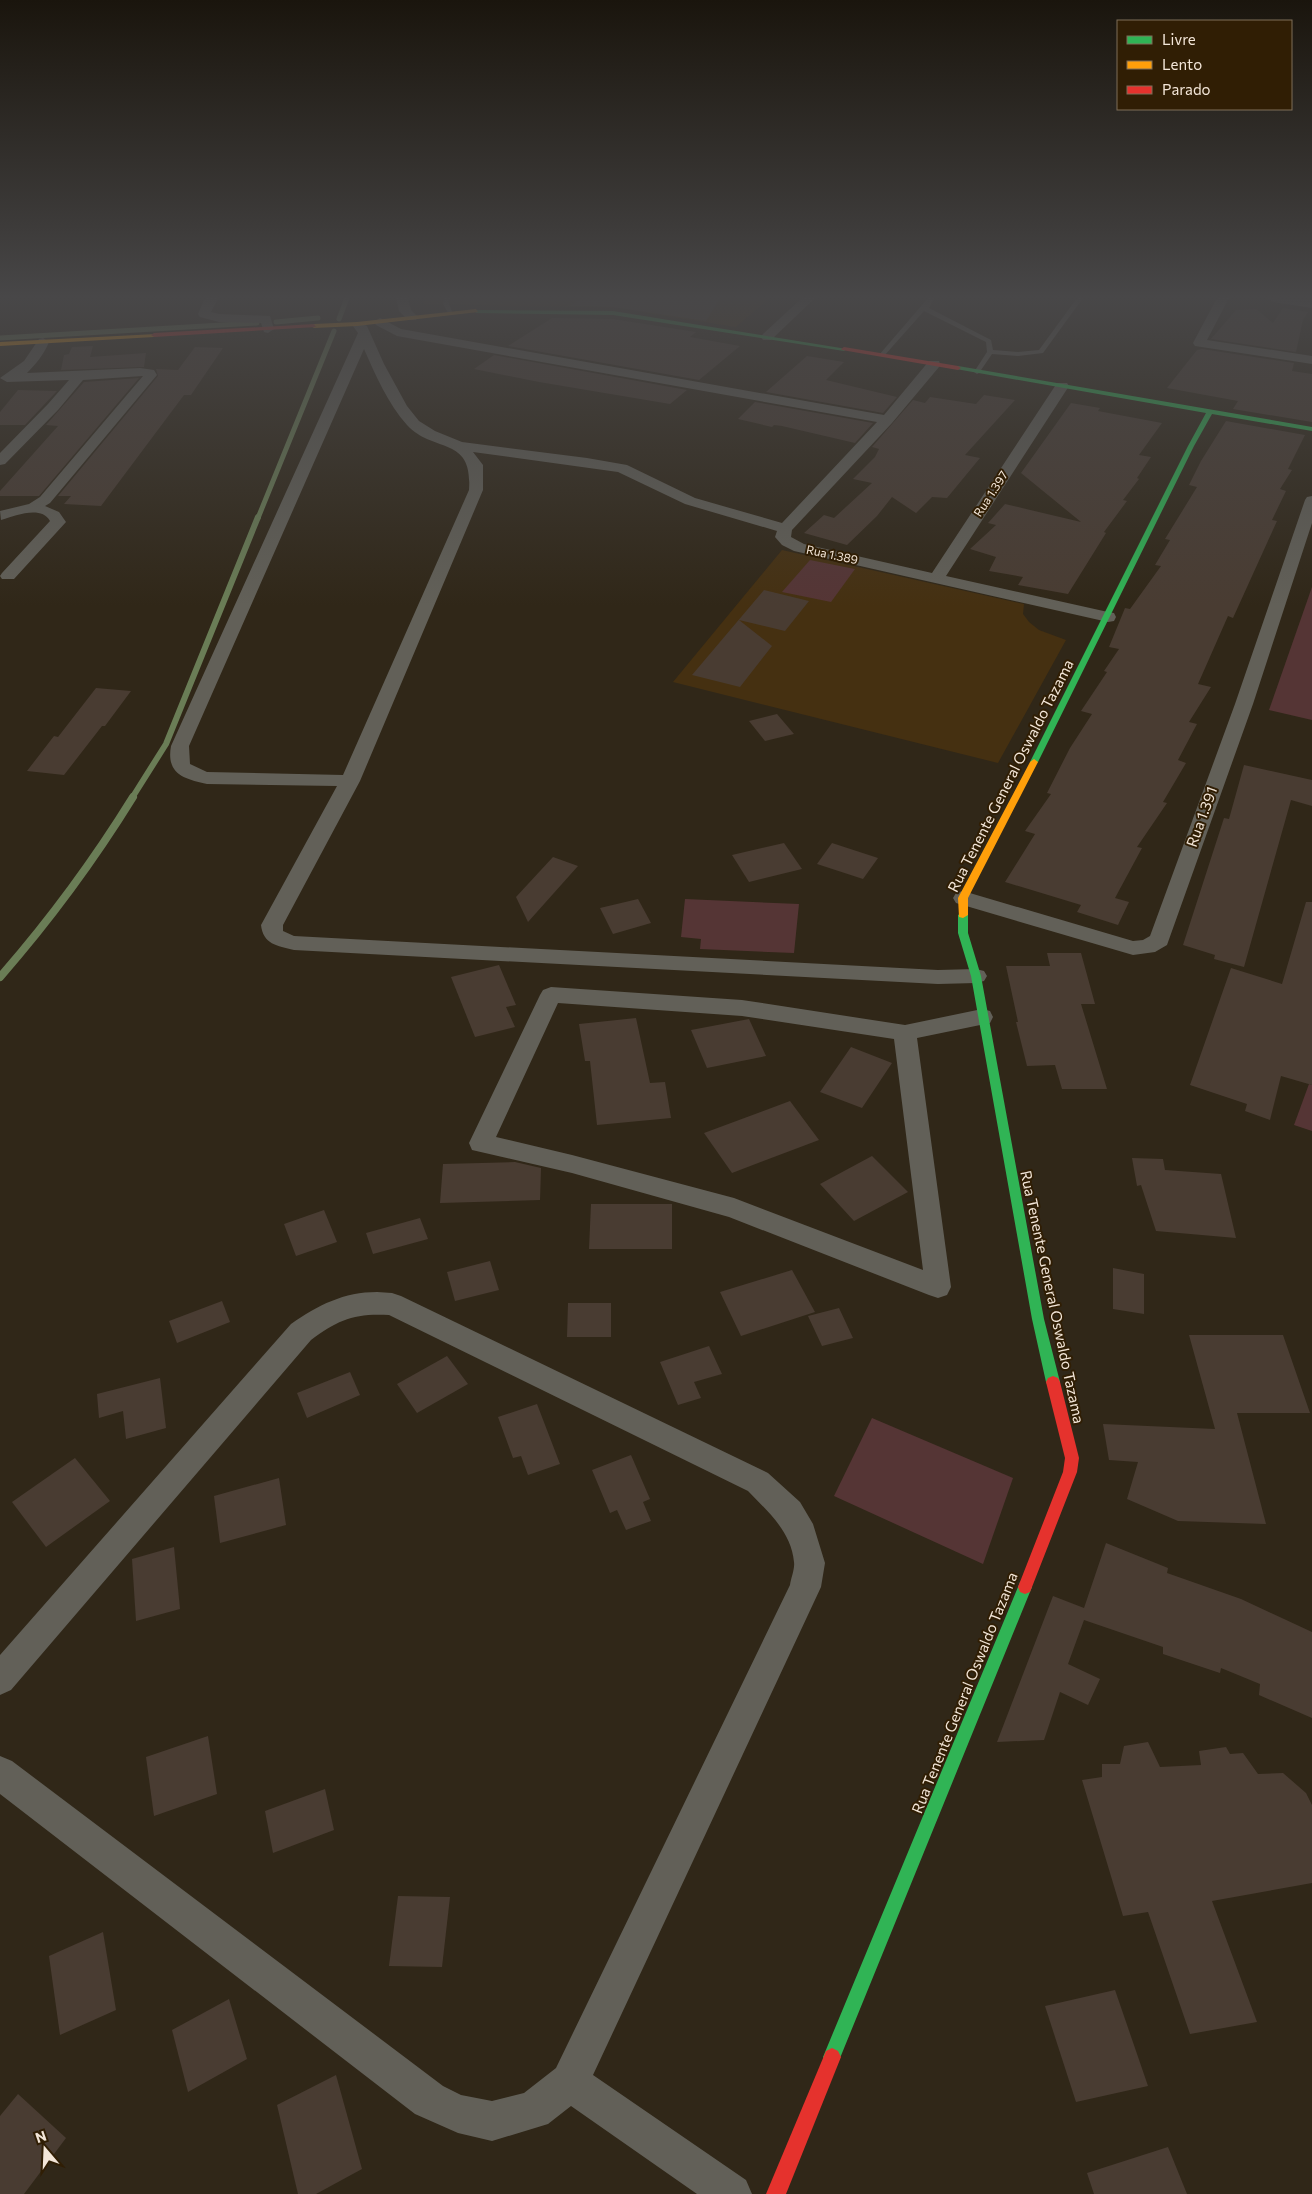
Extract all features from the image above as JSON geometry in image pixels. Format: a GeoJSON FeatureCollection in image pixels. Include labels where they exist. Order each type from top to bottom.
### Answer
{"type":"FeatureCollection","features":[{"type":"Feature","properties":{"kind":"street"},"geometry":{"type":"LineString","coordinates":[[0,461],[58,400]]}},
{"type":"Feature","properties":{"kind":"street"},"geometry":{"type":"LineString","coordinates":[[0,515],[34,507],[44,500],[129,400]]}},
{"type":"Feature","properties":{"kind":"street"},"geometry":{"type":"LineString","coordinates":[[330,400],[180,746],[177,757],[182,768],[192,774],[207,778],[350,781]]}},
{"type":"Feature","properties":{"kind":"street"},"geometry":{"type":"LineString","coordinates":[[397,400],[406,417],[416,426],[459,446],[622,468],[690,501],[785,529],[903,400]]}},
{"type":"Feature","properties":{"kind":"street"},"geometry":{"type":"LineString","coordinates":[[778,400],[887,420]]}},
{"type":"Feature","properties":{"kind":"street","name":"Rua 1.397"},"geometry":{"type":"LineString","coordinates":[[937,577],[1053,400]]}},
{"type":"Feature","properties":{"kind":"street"},"geometry":{"type":"LineString","coordinates":[[1144,400],[1312,429]]}},
{"type":"Feature","properties":{"kind":"street","name":"Rua Tenente General Oswaldo Tazama"},"geometry":{"type":"LineString","coordinates":[[776,2194],[1016,1609],[1070,1472],[1072,1458],[1038,1320],[976,976],[963,933],[963,898],[1051,730],[1191,446],[1210,412]]}},
{"type":"Feature","properties":{"kind":"street"},"geometry":{"type":"LineString","coordinates":[[459,446],[478,467],[476,490],[350,781],[272,925],[273,934],[280,940],[294,943],[938,977],[976,976]]}},
{"type":"Feature","properties":{"kind":"street"},"geometry":{"type":"LineString","coordinates":[[8,576],[58,522],[54,515],[34,507]]}},
{"type":"Feature","properties":{"kind":"street","name":"Rua 1.391"},"geometry":{"type":"LineString","coordinates":[[963,898],[1133,948],[1144,948],[1153,945],[1159,940],[1244,704],[1311,508]]}},
{"type":"Feature","properties":{"kind":"street","name":"Rua 1.389"},"geometry":{"type":"LineString","coordinates":[[785,529],[784,537],[787,542],[799,548],[937,577],[1108,617]]}},
{"type":"Feature","properties":{"kind":"street"},"geometry":{"type":"LineString","coordinates":[[905,1033],[938,1287],[734,1208],[572,1164],[481,1143],[551,995],[742,1008],[905,1033],[982,1017]]}},
{"type":"Feature","properties":{"kind":"street"},"geometry":{"type":"LineString","coordinates":[[0,1679],[301,1332],[324,1315],[346,1306],[369,1302],[392,1304],[758,1482],[789,1512],[802,1534],[810,1563],[805,1587],[570,2082],[534,2110],[492,2121],[458,2114],[429,2100],[0,1774]]}},
{"type":"Feature","properties":{"kind":"street"},"geometry":{"type":"LineString","coordinates":[[570,2082],[732,2194]]}},
{"type":"Feature","properties":{"kind":"shaded area"},"geometry":{"type":"Polygon","coordinates":[[[782,550],[1024,604],[1023,614],[1029,622],[1039,630],[1066,640],[998,763],[673,682],[782,550]]]}},
{"type":"Feature","properties":{"kind":"shaded area"},"geometry":{"type":"Polygon","coordinates":[[[810,560],[855,569],[831,602],[782,592],[810,560]]]}},
{"type":"Feature","properties":{"kind":"shaded area"},"geometry":{"type":"Polygon","coordinates":[[[1312,587],[1312,720],[1269,710],[1312,587]]]}},
{"type":"Feature","properties":{"kind":"shaded area"},"geometry":{"type":"Polygon","coordinates":[[[685,899],[799,904],[794,953],[700,949],[701,939],[681,937],[685,899]]]}},
{"type":"Feature","properties":{"kind":"shaded area"},"geometry":{"type":"Polygon","coordinates":[[[1309,1084],[1312,1085],[1312,1131],[1294,1125],[1309,1084]]]}},
{"type":"Feature","properties":{"kind":"shaded area"},"geometry":{"type":"Polygon","coordinates":[[[872,1418],[1013,1478],[983,1564],[834,1496],[872,1418]]]}},
{"type":"Feature","properties":{"kind":"building"},"geometry":{"type":"Polygon","coordinates":[[[10,400],[48,400],[25,425],[0,425],[0,412],[10,400]]]}},
{"type":"Feature","properties":{"kind":"building"},"geometry":{"type":"Polygon","coordinates":[[[68,400],[120,400],[39,496],[0,496],[0,491],[58,426],[46,425],[68,400]]]}},
{"type":"Feature","properties":{"kind":"building"},"geometry":{"type":"Polygon","coordinates":[[[138,400],[180,400],[101,506],[64,504],[71,496],[58,496],[138,400]]]}},
{"type":"Feature","properties":{"kind":"building"},"geometry":{"type":"Polygon","coordinates":[[[648,400],[674,400],[670,404],[648,400]]]}},
{"type":"Feature","properties":{"kind":"building"},"geometry":{"type":"Polygon","coordinates":[[[813,400],[894,400],[883,413],[813,400]]]}},
{"type":"Feature","properties":{"kind":"building"},"geometry":{"type":"Polygon","coordinates":[[[913,400],[925,403],[927,400],[952,400],[976,404],[979,400],[1015,400],[965,455],[980,458],[947,498],[932,497],[916,513],[892,497],[877,516],[847,545],[804,533],[824,515],[834,518],[872,483],[853,479],[875,457],[879,449],[872,447],[913,400]]]}},
{"type":"Feature","properties":{"kind":"building"},"geometry":{"type":"Polygon","coordinates":[[[1235,400],[1312,400],[1312,422],[1233,409],[1238,401],[1235,400]]]}},
{"type":"Feature","properties":{"kind":"building"},"geometry":{"type":"Polygon","coordinates":[[[755,402],[873,423],[855,443],[782,426],[774,425],[772,427],[738,419],[755,402]]]}},
{"type":"Feature","properties":{"kind":"building"},"geometry":{"type":"Polygon","coordinates":[[[1071,403],[1100,408],[1098,411],[1162,423],[1139,455],[1151,457],[1137,478],[1139,479],[1123,500],[1127,501],[1104,532],[1106,533],[1068,594],[1018,585],[1023,577],[989,571],[996,557],[970,549],[996,525],[988,523],[1005,504],[1081,522],[1021,473],[1071,403]]]}},
{"type":"Feature","properties":{"kind":"building"},"geometry":{"type":"Polygon","coordinates":[[[1226,421],[1305,435],[1288,469],[1292,470],[1280,489],[1286,491],[1272,520],[1277,521],[1233,618],[1228,616],[1198,684],[1211,687],[1189,722],[1197,724],[1178,760],[1186,763],[1163,802],[1167,803],[1137,847],[1142,848],[1115,898],[1129,902],[1118,925],[1077,912],[1081,905],[1005,882],[1035,834],[1025,831],[1051,794],[1047,793],[1070,748],[1092,714],[1081,711],[1107,672],[1104,671],[1119,649],[1109,647],[1125,608],[1130,609],[1161,566],[1155,565],[1170,540],[1165,539],[1197,487],[1189,485],[1201,461],[1226,421]]]}},
{"type":"Feature","properties":{"kind":"building"},"geometry":{"type":"Polygon","coordinates":[[[764,590],[809,601],[785,631],[739,620],[772,646],[740,687],[692,675],[764,590]]]}},
{"type":"Feature","properties":{"kind":"building"},"geometry":{"type":"Polygon","coordinates":[[[96,688],[131,691],[64,775],[27,771],[54,736],[58,737],[96,688]]]}},
{"type":"Feature","properties":{"kind":"building"},"geometry":{"type":"Polygon","coordinates":[[[777,714],[794,734],[765,741],[749,721],[777,714]]]}},
{"type":"Feature","properties":{"kind":"building"},"geometry":{"type":"Polygon","coordinates":[[[1244,765],[1312,780],[1312,806],[1291,800],[1244,967],[1214,959],[1215,955],[1183,945],[1224,818],[1229,819],[1244,765]]]}},
{"type":"Feature","properties":{"kind":"building"},"geometry":{"type":"Polygon","coordinates":[[[784,843],[802,869],[749,882],[732,855],[784,843]]]}},
{"type":"Feature","properties":{"kind":"building"},"geometry":{"type":"Polygon","coordinates":[[[832,843],[878,858],[863,879],[817,864],[832,843]]]}},
{"type":"Feature","properties":{"kind":"building"},"geometry":{"type":"Polygon","coordinates":[[[553,857],[578,866],[528,922],[516,897],[553,857]]]}},
{"type":"Feature","properties":{"kind":"building"},"geometry":{"type":"Polygon","coordinates":[[[638,899],[651,923],[613,934],[600,908],[638,899]]]}},
{"type":"Feature","properties":{"kind":"building"},"geometry":{"type":"Polygon","coordinates":[[[1306,902],[1312,902],[1312,1085],[1281,1076],[1270,1120],[1245,1111],[1247,1104],[1190,1085],[1231,968],[1282,984],[1306,902]]]}},
{"type":"Feature","properties":{"kind":"building"},"geometry":{"type":"Polygon","coordinates":[[[1047,953],[1081,953],[1095,1004],[1081,1004],[1107,1089],[1062,1089],[1055,1065],[1027,1066],[1016,1022],[1018,1022],[1006,966],[1050,966],[1047,953]]]}},
{"type":"Feature","properties":{"kind":"building"},"geometry":{"type":"Polygon","coordinates":[[[499,965],[516,1005],[506,1007],[515,1027],[475,1037],[451,977],[499,965]]]}},
{"type":"Feature","properties":{"kind":"building"},"geometry":{"type":"Polygon","coordinates":[[[636,1018],[650,1083],[665,1082],[671,1118],[597,1125],[590,1061],[585,1061],[579,1024],[636,1018]]]}},
{"type":"Feature","properties":{"kind":"building"},"geometry":{"type":"Polygon","coordinates":[[[749,1019],[766,1056],[707,1068],[691,1030],[749,1019]]]}},
{"type":"Feature","properties":{"kind":"building"},"geometry":{"type":"Polygon","coordinates":[[[851,1047],[892,1063],[862,1108],[820,1092],[851,1047]]]}},
{"type":"Feature","properties":{"kind":"building"},"geometry":{"type":"Polygon","coordinates":[[[790,1101],[819,1140],[732,1173],[704,1133],[790,1101]]]}},
{"type":"Feature","properties":{"kind":"building"},"geometry":{"type":"Polygon","coordinates":[[[872,1156],[908,1192],[854,1221],[820,1184],[872,1156]]]}},
{"type":"Feature","properties":{"kind":"building"},"geometry":{"type":"Polygon","coordinates":[[[1132,1158],[1163,1159],[1165,1170],[1221,1174],[1236,1238],[1156,1231],[1141,1185],[1137,1186],[1132,1158]]]}},
{"type":"Feature","properties":{"kind":"building"},"geometry":{"type":"Polygon","coordinates":[[[515,1162],[541,1168],[540,1200],[440,1203],[443,1164],[515,1162]]]}},
{"type":"Feature","properties":{"kind":"building"},"geometry":{"type":"Polygon","coordinates":[[[591,1204],[672,1204],[672,1249],[589,1249],[591,1204]]]}},
{"type":"Feature","properties":{"kind":"building"},"geometry":{"type":"Polygon","coordinates":[[[324,1210],[337,1242],[296,1256],[284,1224],[324,1210]]]}},
{"type":"Feature","properties":{"kind":"building"},"geometry":{"type":"Polygon","coordinates":[[[420,1218],[428,1239],[373,1254],[366,1233],[420,1218]]]}},
{"type":"Feature","properties":{"kind":"building"},"geometry":{"type":"Polygon","coordinates":[[[490,1261],[499,1290],[455,1301],[447,1272],[490,1261]]]}},
{"type":"Feature","properties":{"kind":"building"},"geometry":{"type":"Polygon","coordinates":[[[1113,1268],[1144,1274],[1144,1314],[1113,1309],[1113,1268]]]}},
{"type":"Feature","properties":{"kind":"building"},"geometry":{"type":"Polygon","coordinates":[[[792,1270],[815,1312],[741,1336],[720,1292],[792,1270]]]}},
{"type":"Feature","properties":{"kind":"building"},"geometry":{"type":"Polygon","coordinates":[[[222,1301],[230,1322],[177,1343],[169,1321],[222,1301]]]}},
{"type":"Feature","properties":{"kind":"building"},"geometry":{"type":"Polygon","coordinates":[[[568,1303],[611,1303],[611,1337],[567,1337],[568,1303]]]}},
{"type":"Feature","properties":{"kind":"building"},"geometry":{"type":"Polygon","coordinates":[[[839,1308],[853,1338],[822,1346],[808,1316],[839,1308]]]}},
{"type":"Feature","properties":{"kind":"building"},"geometry":{"type":"Polygon","coordinates":[[[1189,1335],[1283,1335],[1310,1413],[1237,1413],[1266,1524],[1178,1521],[1127,1499],[1138,1462],[1109,1460],[1103,1424],[1215,1429],[1189,1335]]]}},
{"type":"Feature","properties":{"kind":"building"},"geometry":{"type":"Polygon","coordinates":[[[709,1346],[722,1374],[694,1382],[701,1398],[678,1405],[660,1362],[709,1346]]]}},
{"type":"Feature","properties":{"kind":"building"},"geometry":{"type":"Polygon","coordinates":[[[447,1356],[468,1384],[417,1413],[397,1384],[447,1356]]]}},
{"type":"Feature","properties":{"kind":"building"},"geometry":{"type":"Polygon","coordinates":[[[350,1372],[360,1395],[307,1418],[297,1393],[350,1372]]]}},
{"type":"Feature","properties":{"kind":"building"},"geometry":{"type":"Polygon","coordinates":[[[160,1378],[166,1428],[126,1439],[123,1411],[99,1418],[97,1394],[160,1378]]]}},
{"type":"Feature","properties":{"kind":"building"},"geometry":{"type":"Polygon","coordinates":[[[537,1404],[560,1464],[528,1475],[521,1456],[513,1458],[498,1417],[537,1404]]]}},
{"type":"Feature","properties":{"kind":"building"},"geometry":{"type":"Polygon","coordinates":[[[631,1455],[650,1499],[643,1502],[651,1521],[626,1530],[617,1510],[610,1513],[592,1470],[631,1455]]]}},
{"type":"Feature","properties":{"kind":"building"},"geometry":{"type":"Polygon","coordinates":[[[75,1458],[110,1501],[46,1547],[12,1502],[75,1458]]]}},
{"type":"Feature","properties":{"kind":"building"},"geometry":{"type":"Polygon","coordinates":[[[279,1478],[286,1525],[220,1543],[214,1496],[279,1478]]]}},
{"type":"Feature","properties":{"kind":"building"},"geometry":{"type":"Polygon","coordinates":[[[1106,1543],[1168,1568],[1167,1573],[1241,1599],[1312,1632],[1312,1718],[1259,1695],[1260,1684],[1221,1668],[1220,1673],[1163,1654],[1163,1647],[1084,1620],[1068,1664],[1100,1679],[1088,1705],[1060,1692],[1044,1740],[997,1742],[1053,1596],[1084,1608],[1106,1543]]]}},
{"type":"Feature","properties":{"kind":"building"},"geometry":{"type":"Polygon","coordinates":[[[174,1547],[180,1609],[136,1621],[132,1559],[174,1547]]]}},
{"type":"Feature","properties":{"kind":"building"},"geometry":{"type":"Polygon","coordinates":[[[208,1736],[217,1794],[154,1816],[146,1757],[208,1736]]]}},
{"type":"Feature","properties":{"kind":"building"},"geometry":{"type":"Polygon","coordinates":[[[1148,1742],[1160,1767],[1201,1765],[1199,1751],[1226,1747],[1230,1754],[1243,1753],[1258,1774],[1283,1773],[1306,1793],[1312,1805],[1312,1883],[1212,1901],[1257,2022],[1190,2034],[1148,1912],[1123,1916],[1082,1780],[1102,1777],[1102,1764],[1120,1764],[1124,1746],[1148,1742]]]}},
{"type":"Feature","properties":{"kind":"building"},"geometry":{"type":"Polygon","coordinates":[[[325,1789],[334,1830],[273,1853],[265,1811],[325,1789]]]}},
{"type":"Feature","properties":{"kind":"building"},"geometry":{"type":"Polygon","coordinates":[[[398,1896],[450,1897],[442,1967],[389,1966],[398,1896]]]}},
{"type":"Feature","properties":{"kind":"building"},"geometry":{"type":"Polygon","coordinates":[[[103,1932],[116,2010],[60,2035],[49,1956],[103,1932]]]}},
{"type":"Feature","properties":{"kind":"building"},"geometry":{"type":"Polygon","coordinates":[[[1115,1990],[1148,2086],[1076,2102],[1045,2006],[1115,1990]]]}},
{"type":"Feature","properties":{"kind":"building"},"geometry":{"type":"Polygon","coordinates":[[[229,1999],[247,2059],[188,2092],[172,2030],[229,1999]]]}},
{"type":"Feature","properties":{"kind":"building"},"geometry":{"type":"Polygon","coordinates":[[[336,2075],[362,2169],[316,2194],[298,2194],[277,2105],[336,2075]]]}},
{"type":"Feature","properties":{"kind":"building"},"geometry":{"type":"Polygon","coordinates":[[[18,2094],[66,2138],[24,2194],[0,2194],[0,2116],[18,2094]]]}},
{"type":"Feature","properties":{"kind":"building"},"geometry":{"type":"Polygon","coordinates":[[[1168,2147],[1187,2194],[1094,2194],[1087,2173],[1168,2147]]]}},
{"type":"Feature","properties":{"kind":"waterway"},"geometry":{"type":"LineString","coordinates":[[258,518],[306,400]]}},
{"type":"Feature","properties":{"kind":"waterway"},"geometry":{"type":"LineString","coordinates":[[132,798],[166,744],[258,517]]}},
{"type":"Feature","properties":{"kind":"waterway"},"geometry":{"type":"LineString","coordinates":[[0,977],[70,890],[103,844],[133,797]]}},
{"type":"Feature","properties":{"kind":"traffic: fast"},"geometry":{"type":"LineString","coordinates":[[1146,400],[1312,429]]}},
{"type":"Feature","properties":{"kind":"traffic: fast"},"geometry":{"type":"LineString","coordinates":[[1034,762],[1191,446],[1210,412]]}},
{"type":"Feature","properties":{"kind":"traffic: fast"},"geometry":{"type":"LineString","coordinates":[[963,915],[963,933],[976,976],[1038,1319],[1053,1382]]}},
{"type":"Feature","properties":{"kind":"traffic: fast"},"geometry":{"type":"LineString","coordinates":[[832,2057],[1025,1587]]}},
{"type":"Feature","properties":{"kind":"traffic: slow"},"geometry":{"type":"LineString","coordinates":[[963,915],[963,898],[1034,762]]}},
{"type":"Feature","properties":{"kind":"traffic: jam"},"geometry":{"type":"LineString","coordinates":[[1025,1587],[1070,1472],[1072,1458],[1053,1382]]}},
{"type":"Feature","properties":{"kind":"traffic: jam"},"geometry":{"type":"LineString","coordinates":[[776,2194],[832,2057]]}}]}
